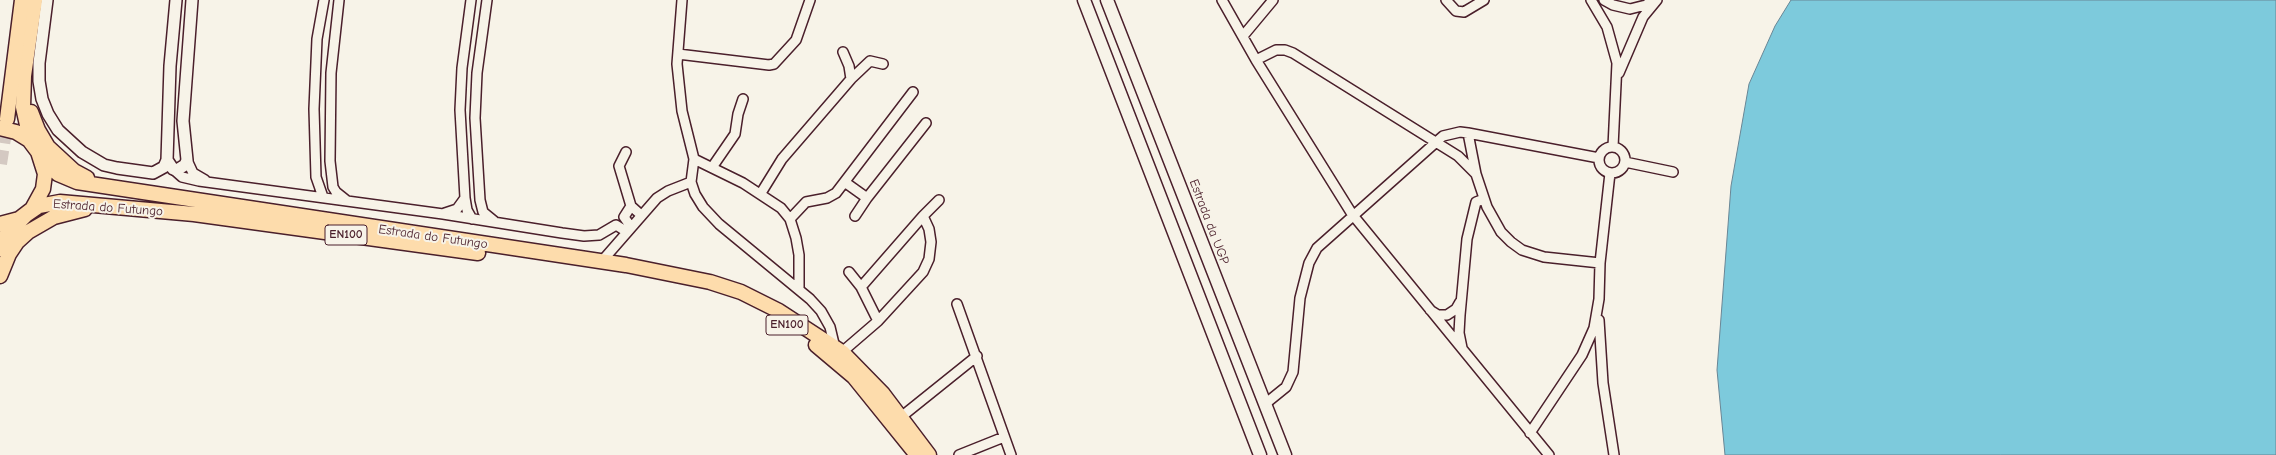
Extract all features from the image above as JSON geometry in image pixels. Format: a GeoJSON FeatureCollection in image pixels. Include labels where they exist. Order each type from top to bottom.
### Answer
{"type":"FeatureCollection","features":[{"type":"Feature","properties":{"kind":"main road"},"geometry":{"type":"LineString","coordinates":[[0,250],[6,235],[37,203],[45,182],[44,166],[38,152],[22,136],[3,124],[22,0]]}},
{"type":"Feature","properties":{"kind":"main road","name":"Estrada do Futungo"},"geometry":{"type":"LineString","coordinates":[[35,0],[25,72],[23,107],[25,122],[38,152],[58,174],[77,182],[680,274],[735,290],[791,318],[838,350],[883,394],[929,455]]}},
{"type":"Feature","properties":{"kind":"main road"},"geometry":{"type":"LineString","coordinates":[[1084,0],[1260,455]]}},
{"type":"Feature","properties":{"kind":"main road","name":"Estrada da UGP"},"geometry":{"type":"LineString","coordinates":[[1108,0],[1285,455]]}},
{"type":"Feature","properties":{"kind":"main road"},"geometry":{"type":"LineString","coordinates":[[25,72],[31,112],[38,130],[48,147],[74,171],[104,186]]}},
{"type":"Feature","properties":{"kind":"main road","name":"Estrada do Futungo"},"geometry":{"type":"LineString","coordinates":[[0,224],[12,222],[39,206],[60,202],[101,207],[194,214],[655,278],[717,294],[752,307],[788,326],[839,363],[865,389],[917,455]]}},
{"type":"Feature","properties":{"kind":"main road"},"geometry":{"type":"LineString","coordinates":[[0,276],[9,254],[17,242],[28,232],[54,216],[66,212],[101,207]]}},
{"type":"Feature","properties":{"kind":"street"},"geometry":{"type":"LineString","coordinates":[[47,0],[39,63],[40,81],[42,99],[48,114],[58,130],[82,152],[104,165],[153,173],[170,164],[182,169],[187,160]]}},
{"type":"Feature","properties":{"kind":"street"},"geometry":{"type":"LineString","coordinates":[[176,0],[171,53],[170,164],[187,179],[443,214],[584,236],[599,235],[616,225],[629,230]]}},
{"type":"Feature","properties":{"kind":"street"},"geometry":{"type":"LineString","coordinates":[[192,0],[183,121],[187,160],[193,173],[210,182]]}},
{"type":"Feature","properties":{"kind":"street"},"geometry":{"type":"LineString","coordinates":[[323,198],[316,177],[314,109],[317,51],[324,0]]}},
{"type":"Feature","properties":{"kind":"street"},"geometry":{"type":"LineString","coordinates":[[339,0],[332,53],[330,107],[331,181],[336,192],[348,201]]}},
{"type":"Feature","properties":{"kind":"street"},"geometry":{"type":"LineString","coordinates":[[471,0],[464,40],[460,110],[465,198],[467,210],[472,219]]}},
{"type":"Feature","properties":{"kind":"street"},"geometry":{"type":"LineString","coordinates":[[487,0],[480,43],[475,118],[480,200],[483,212],[497,223]]}},
{"type":"Feature","properties":{"kind":"street"},"geometry":{"type":"LineString","coordinates":[[682,0],[678,54],[682,111],[694,159],[691,182],[695,194],[703,207],[719,224],[799,288],[821,311],[830,327],[838,350],[878,321],[923,272],[929,259],[931,242],[929,229],[923,216]]}},
{"type":"Feature","properties":{"kind":"street"},"geometry":{"type":"LineString","coordinates":[[678,54],[769,65],[774,64],[796,40],[810,0]]}},
{"type":"Feature","properties":{"kind":"street"},"geometry":{"type":"LineString","coordinates":[[1222,0],[1256,60],[1352,214],[1428,310],[1549,455]]}},
{"type":"Feature","properties":{"kind":"street"},"geometry":{"type":"LineString","coordinates":[[1243,36],[1273,0]]}},
{"type":"Feature","properties":{"kind":"street"},"geometry":{"type":"LineString","coordinates":[[1446,0],[1456,10],[1464,12],[1484,0]]}},
{"type":"Feature","properties":{"kind":"street"},"geometry":{"type":"LineString","coordinates":[[1591,0],[1607,27],[1614,50],[1618,76],[1613,147]]}},
{"type":"Feature","properties":{"kind":"street"},"geometry":{"type":"LineString","coordinates":[[1604,0],[1613,5],[1630,9],[1653,0]]}},
{"type":"Feature","properties":{"kind":"street"},"geometry":{"type":"LineString","coordinates":[[1618,76],[1643,17],[1657,0]]}},
{"type":"Feature","properties":{"kind":"street"},"geometry":{"type":"LineString","coordinates":[[469,12],[469,17],[476,21],[481,20],[484,15]]}},
{"type":"Feature","properties":{"kind":"street"},"geometry":{"type":"LineString","coordinates":[[320,22],[321,27],[325,30],[330,30],[335,25]]}},
{"type":"Feature","properties":{"kind":"street"},"geometry":{"type":"LineString","coordinates":[[174,24],[175,29],[179,32],[187,30],[189,26]]}},
{"type":"Feature","properties":{"kind":"street"},"geometry":{"type":"LineString","coordinates":[[464,40],[469,35],[474,35],[479,38],[480,43]]}},
{"type":"Feature","properties":{"kind":"street"},"geometry":{"type":"LineString","coordinates":[[317,51],[319,46],[324,44],[331,48],[332,53]]}},
{"type":"Feature","properties":{"kind":"street"},"geometry":{"type":"LineString","coordinates":[[171,53],[173,48],[180,46],[185,48],[187,53]]}},
{"type":"Feature","properties":{"kind":"street"},"geometry":{"type":"LineString","coordinates":[[1256,60],[1276,50],[1285,50],[1293,53],[1458,156],[1476,174]]}},
{"type":"Feature","properties":{"kind":"street"},"geometry":{"type":"LineString","coordinates":[[843,52],[849,66],[850,79]]}},
{"type":"Feature","properties":{"kind":"street"},"geometry":{"type":"LineString","coordinates":[[761,194],[782,159],[850,79],[870,61],[883,64]]}},
{"type":"Feature","properties":{"kind":"street"},"geometry":{"type":"LineString","coordinates":[[790,220],[806,202],[827,198],[836,193],[846,183],[913,92]]}},
{"type":"Feature","properties":{"kind":"street"},"geometry":{"type":"LineString","coordinates":[[712,166],[735,134],[738,114],[744,99]]}},
{"type":"Feature","properties":{"kind":"street"},"geometry":{"type":"LineString","coordinates":[[855,216],[867,198],[926,123]]}},
{"type":"Feature","properties":{"kind":"street"},"geometry":{"type":"LineString","coordinates":[[1265,404],[1286,387],[1293,372],[1300,298],[1309,263],[1317,248],[1352,214],[1443,136],[1468,133],[1599,158]]}},
{"type":"Feature","properties":{"kind":"street"},"geometry":{"type":"LineString","coordinates":[[1468,133],[1476,174],[1484,198],[1501,232],[1511,242],[1522,250],[1544,257],[1600,262]]}},
{"type":"Feature","properties":{"kind":"street"},"geometry":{"type":"LineString","coordinates":[[1613,147],[1621,150],[1625,162],[1621,170],[1610,174],[1602,170],[1599,158],[1605,148],[1613,147]]}},
{"type":"Feature","properties":{"kind":"street"},"geometry":{"type":"LineString","coordinates":[[626,152],[619,166],[631,206],[641,215]]}},
{"type":"Feature","properties":{"kind":"street"},"geometry":{"type":"LineString","coordinates":[[694,159],[712,166],[761,194],[781,208],[790,220],[796,238],[799,255],[799,288]]}},
{"type":"Feature","properties":{"kind":"street"},"geometry":{"type":"LineString","coordinates":[[1625,162],[1672,172]]}},
{"type":"Feature","properties":{"kind":"street"},"geometry":{"type":"LineString","coordinates":[[1610,174],[1600,262],[1599,334],[1603,383],[1614,455]]}},
{"type":"Feature","properties":{"kind":"street"},"geometry":{"type":"LineString","coordinates":[[298,194],[313,184],[316,177]]}},
{"type":"Feature","properties":{"kind":"street"},"geometry":{"type":"LineString","coordinates":[[323,198],[331,181]]}},
{"type":"Feature","properties":{"kind":"street"},"geometry":{"type":"LineString","coordinates":[[602,261],[657,198],[668,191],[691,182]]}},
{"type":"Feature","properties":{"kind":"street"},"geometry":{"type":"LineString","coordinates":[[846,183],[867,198]]}},
{"type":"Feature","properties":{"kind":"street"},"geometry":{"type":"LineString","coordinates":[[443,214],[457,208],[465,198]]}},
{"type":"Feature","properties":{"kind":"street"},"geometry":{"type":"LineString","coordinates":[[1464,353],[1460,338],[1461,300],[1467,239],[1476,202],[1484,198]]}},
{"type":"Feature","properties":{"kind":"street"},"geometry":{"type":"LineString","coordinates":[[472,219],[479,207],[480,200]]}},
{"type":"Feature","properties":{"kind":"street"},"geometry":{"type":"LineString","coordinates":[[861,287],[923,216],[939,200]]}},
{"type":"Feature","properties":{"kind":"street"},"geometry":{"type":"LineString","coordinates":[[629,230],[624,217],[631,206]]}},
{"type":"Feature","properties":{"kind":"street"},"geometry":{"type":"LineString","coordinates":[[849,272],[861,287],[878,321]]}},
{"type":"Feature","properties":{"kind":"street"},"geometry":{"type":"LineString","coordinates":[[1530,433],[1582,355],[1594,328],[1599,299]]}},
{"type":"Feature","properties":{"kind":"street"},"geometry":{"type":"LineString","coordinates":[[1428,310],[1438,315],[1447,314],[1456,309],[1461,300]]}},
{"type":"Feature","properties":{"kind":"street"},"geometry":{"type":"LineString","coordinates":[[957,304],[977,356],[1010,455]]}},
{"type":"Feature","properties":{"kind":"street"},"geometry":{"type":"LineString","coordinates":[[901,417],[977,356]]}},
{"type":"Feature","properties":{"kind":"street"},"geometry":{"type":"LineString","coordinates":[[959,455],[1004,437]]}},
{"type":"Feature","properties":{"kind":"water"},"geometry":{"type":"Polygon","coordinates":[[[1791,0],[2276,0],[2276,455],[1725,455],[1717,370],[1731,186],[1749,84],[1775,26],[1791,0]]]}},
{"type":"Feature","properties":{"kind":"tunnel"},"geometry":{"type":"LineString","coordinates":[[0,164],[7,119]]}}]}
